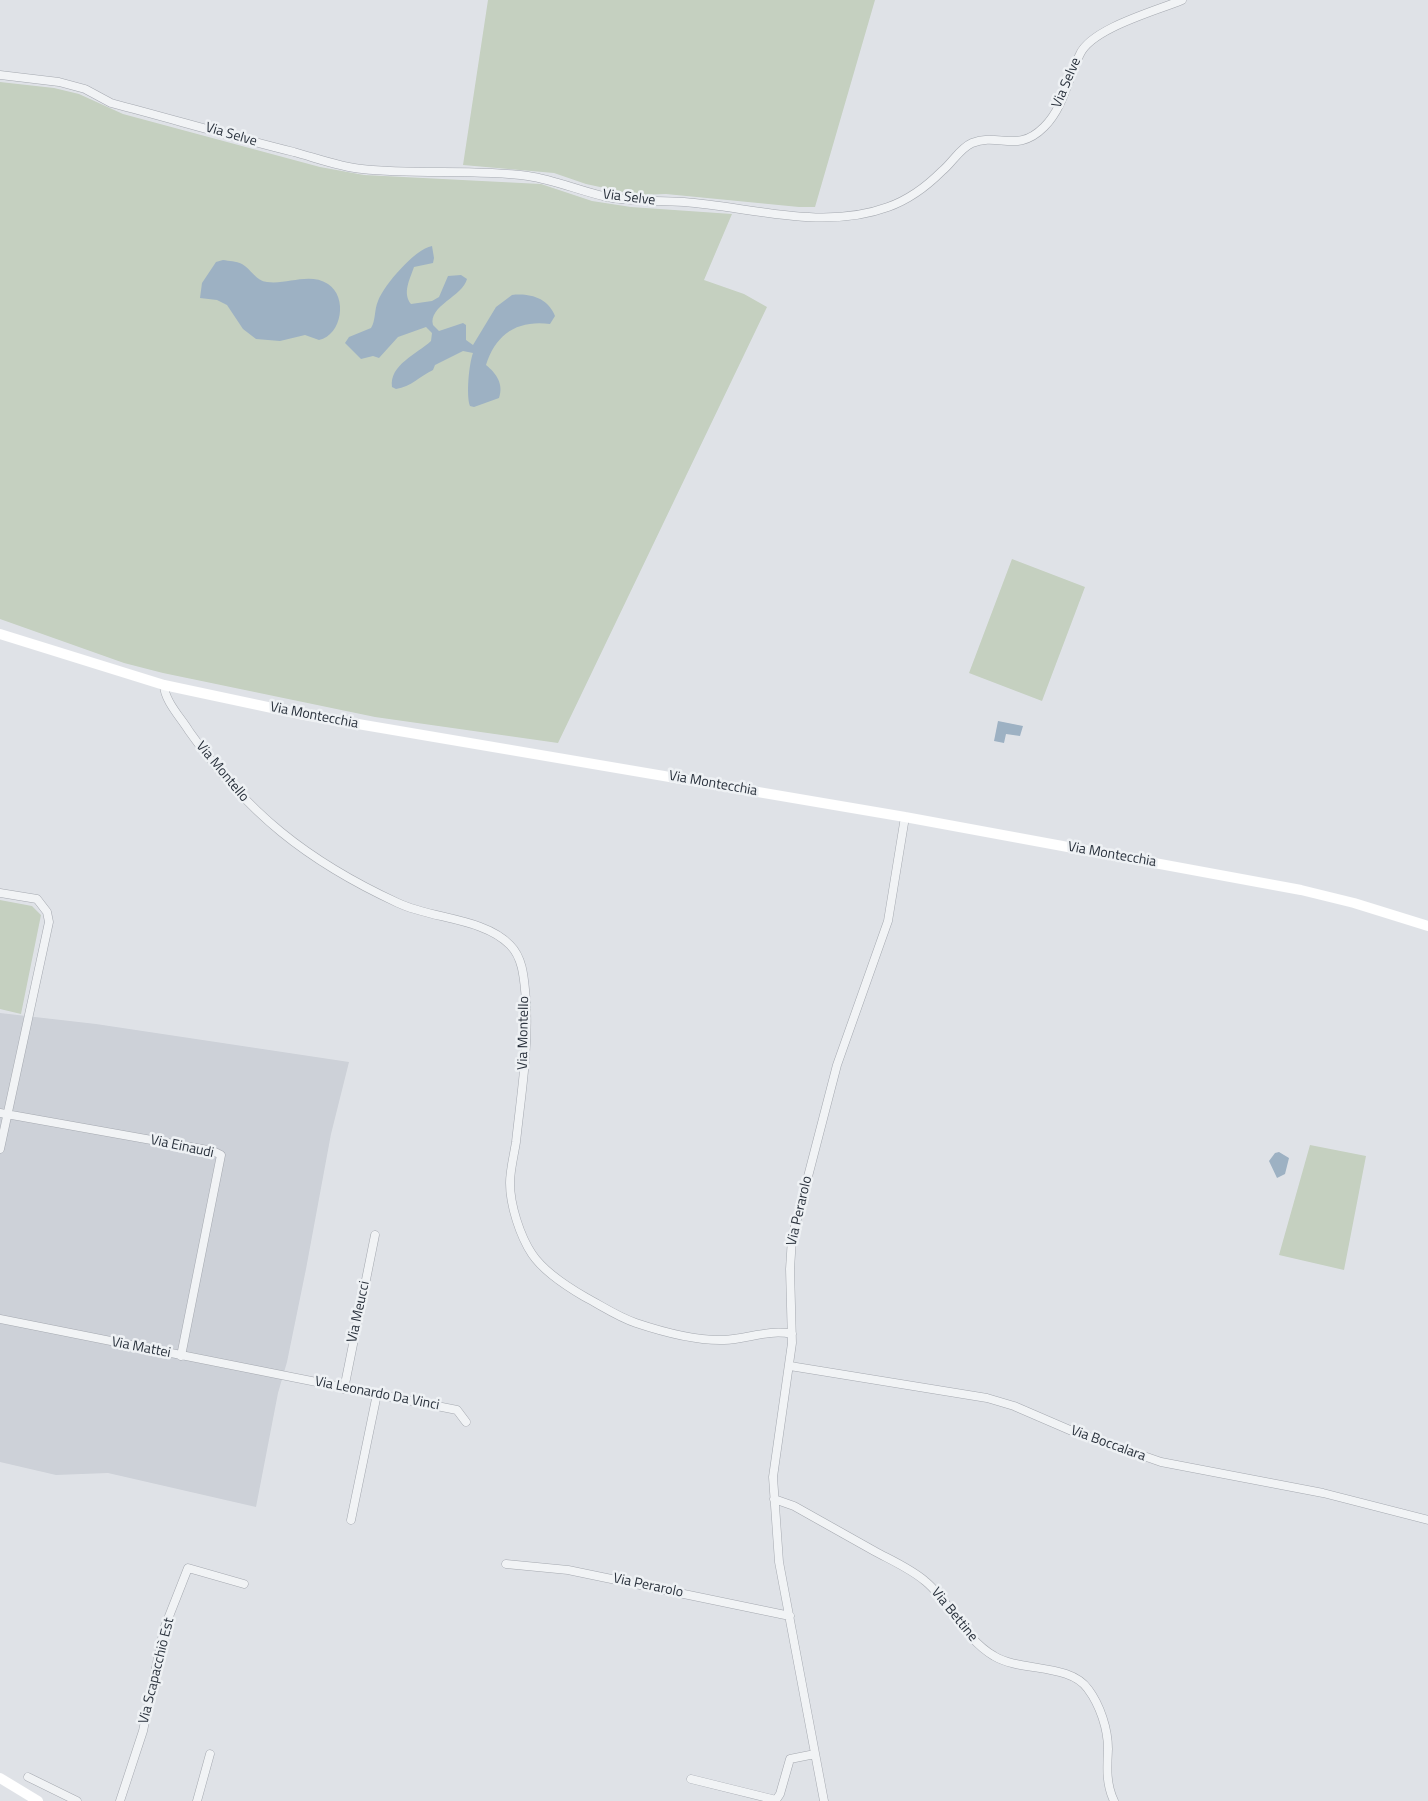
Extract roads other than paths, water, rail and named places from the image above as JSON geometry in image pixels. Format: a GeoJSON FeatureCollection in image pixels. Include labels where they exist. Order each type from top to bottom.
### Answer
{"type":"FeatureCollection","features":[{"type":"Feature","properties":{"kind":"street","name":"Via Selve"},"geometry":{"type":"LineString","coordinates":[[0,75],[59,82],[85,89],[111,103],[360,169],[518,175],[567,184],[605,196],[634,201],[683,202],[814,218],[837,218],[888,207],[910,196],[941,172],[969,144],[985,140],[1016,142],[1031,137],[1043,128],[1054,115],[1064,97],[1080,52],[1087,43],[1106,30],[1182,0]]}},
{"type":"Feature","properties":{"kind":"street","name":"Via Montecchia"},"geometry":{"type":"LineString","coordinates":[[0,634],[164,685],[396,732],[905,817],[1302,890],[1354,902],[1428,926]]}},
{"type":"Feature","properties":{"kind":"street","name":"Via Montello"},"geometry":{"type":"LineString","coordinates":[[164,685],[164,692],[181,719],[221,774],[247,802],[302,850],[321,863],[421,913],[496,933],[516,952],[525,987],[526,1036],[510,1183],[516,1214],[532,1255],[566,1284],[618,1315],[656,1329],[717,1340],[776,1331],[792,1334]]}},
{"type":"Feature","properties":{"kind":"street","name":"Via Perarolo"},"geometry":{"type":"LineString","coordinates":[[824,1801],[779,1562],[774,1499],[774,1458],[790,1366],[792,1334],[790,1269],[792,1238],[837,1065],[888,921],[905,817]]}},
{"type":"Feature","properties":{"kind":"street"},"geometry":{"type":"LineString","coordinates":[[0,893],[38,899],[47,912],[49,922],[30,1015],[4,1114],[0,1149]]}},
{"type":"Feature","properties":{"kind":"street","name":"Via Einaudi"},"geometry":{"type":"LineString","coordinates":[[4,1114],[214,1151],[220,1155],[181,1356]]}},
{"type":"Feature","properties":{"kind":"street","name":"Via Meucci"},"geometry":{"type":"LineString","coordinates":[[344,1389],[375,1235]]}},
{"type":"Feature","properties":{"kind":"street","name":"Via Mattei"},"geometry":{"type":"LineString","coordinates":[[0,1319],[282,1376]]}},
{"type":"Feature","properties":{"kind":"street","name":"Via Boccalara"},"geometry":{"type":"LineString","coordinates":[[790,1366],[987,1398],[1014,1406],[1072,1431],[1161,1462],[1322,1494],[1428,1520]]}},
{"type":"Feature","properties":{"kind":"street","name":"Via Leonardo Da Vinci"},"geometry":{"type":"LineString","coordinates":[[282,1376],[457,1410],[466,1422]]}},
{"type":"Feature","properties":{"kind":"street"},"geometry":{"type":"LineString","coordinates":[[351,1520],[377,1394]]}},
{"type":"Feature","properties":{"kind":"street","name":"Via Bettine"},"geometry":{"type":"LineString","coordinates":[[774,1499],[794,1506],[924,1580],[972,1637],[993,1656],[1011,1664],[1060,1672],[1079,1680],[1087,1686],[1095,1698],[1105,1726],[1108,1750],[1108,1781],[1114,1801]]}},
{"type":"Feature","properties":{"kind":"street","name":"Via Perarolo"},"geometry":{"type":"LineString","coordinates":[[506,1564],[568,1570],[790,1616]]}},
{"type":"Feature","properties":{"kind":"street","name":"Via Scapacchiò Est"},"geometry":{"type":"LineString","coordinates":[[120,1801],[143,1731],[164,1630],[188,1568],[244,1584]]}},
{"type":"Feature","properties":{"kind":"street"},"geometry":{"type":"LineString","coordinates":[[197,1801],[210,1754]]}},
{"type":"Feature","properties":{"kind":"street"},"geometry":{"type":"LineString","coordinates":[[691,1780],[776,1800],[780,1794],[790,1759],[815,1754]]}},
{"type":"Feature","properties":{"kind":"street"},"geometry":{"type":"LineString","coordinates":[[28,1777],[77,1801]]}},
{"type":"Feature","properties":{"kind":"street"},"geometry":{"type":"LineString","coordinates":[[0,1778],[38,1801]]}},
{"type":"Feature","properties":{"kind":"water"},"geometry":{"type":"Polygon","coordinates":[[[432,246],[433,263],[414,267],[407,291],[408,300],[411,304],[432,301],[439,297],[448,276],[461,275],[467,279],[459,291],[436,312],[433,318],[433,325],[439,331],[463,323],[466,325],[466,340],[473,345],[496,307],[512,295],[538,298],[548,305],[555,316],[550,324],[527,324],[509,331],[502,337],[490,354],[486,365],[500,384],[499,398],[474,407],[470,406],[468,395],[469,372],[473,353],[463,351],[435,365],[433,370],[406,386],[396,389],[392,387],[392,379],[399,366],[431,341],[432,333],[426,327],[398,337],[379,358],[373,356],[361,359],[345,343],[349,337],[371,328],[381,294],[409,261],[432,246]]]}},
{"type":"Feature","properties":{"kind":"water"},"geometry":{"type":"Polygon","coordinates":[[[223,260],[242,264],[257,277],[267,282],[313,279],[328,284],[334,290],[340,306],[340,315],[333,331],[327,337],[319,340],[305,335],[280,341],[256,339],[243,329],[227,305],[217,300],[200,298],[202,283],[216,262],[223,260]]]}},
{"type":"Feature","properties":{"kind":"water"},"geometry":{"type":"Polygon","coordinates":[[[998,721],[1023,726],[1020,736],[1006,734],[1004,743],[994,741],[998,721]]]}},
{"type":"Feature","properties":{"kind":"water"},"geometry":{"type":"Polygon","coordinates":[[[1279,1152],[1289,1158],[1285,1174],[1277,1178],[1269,1161],[1275,1153],[1279,1152]]]}}]}
